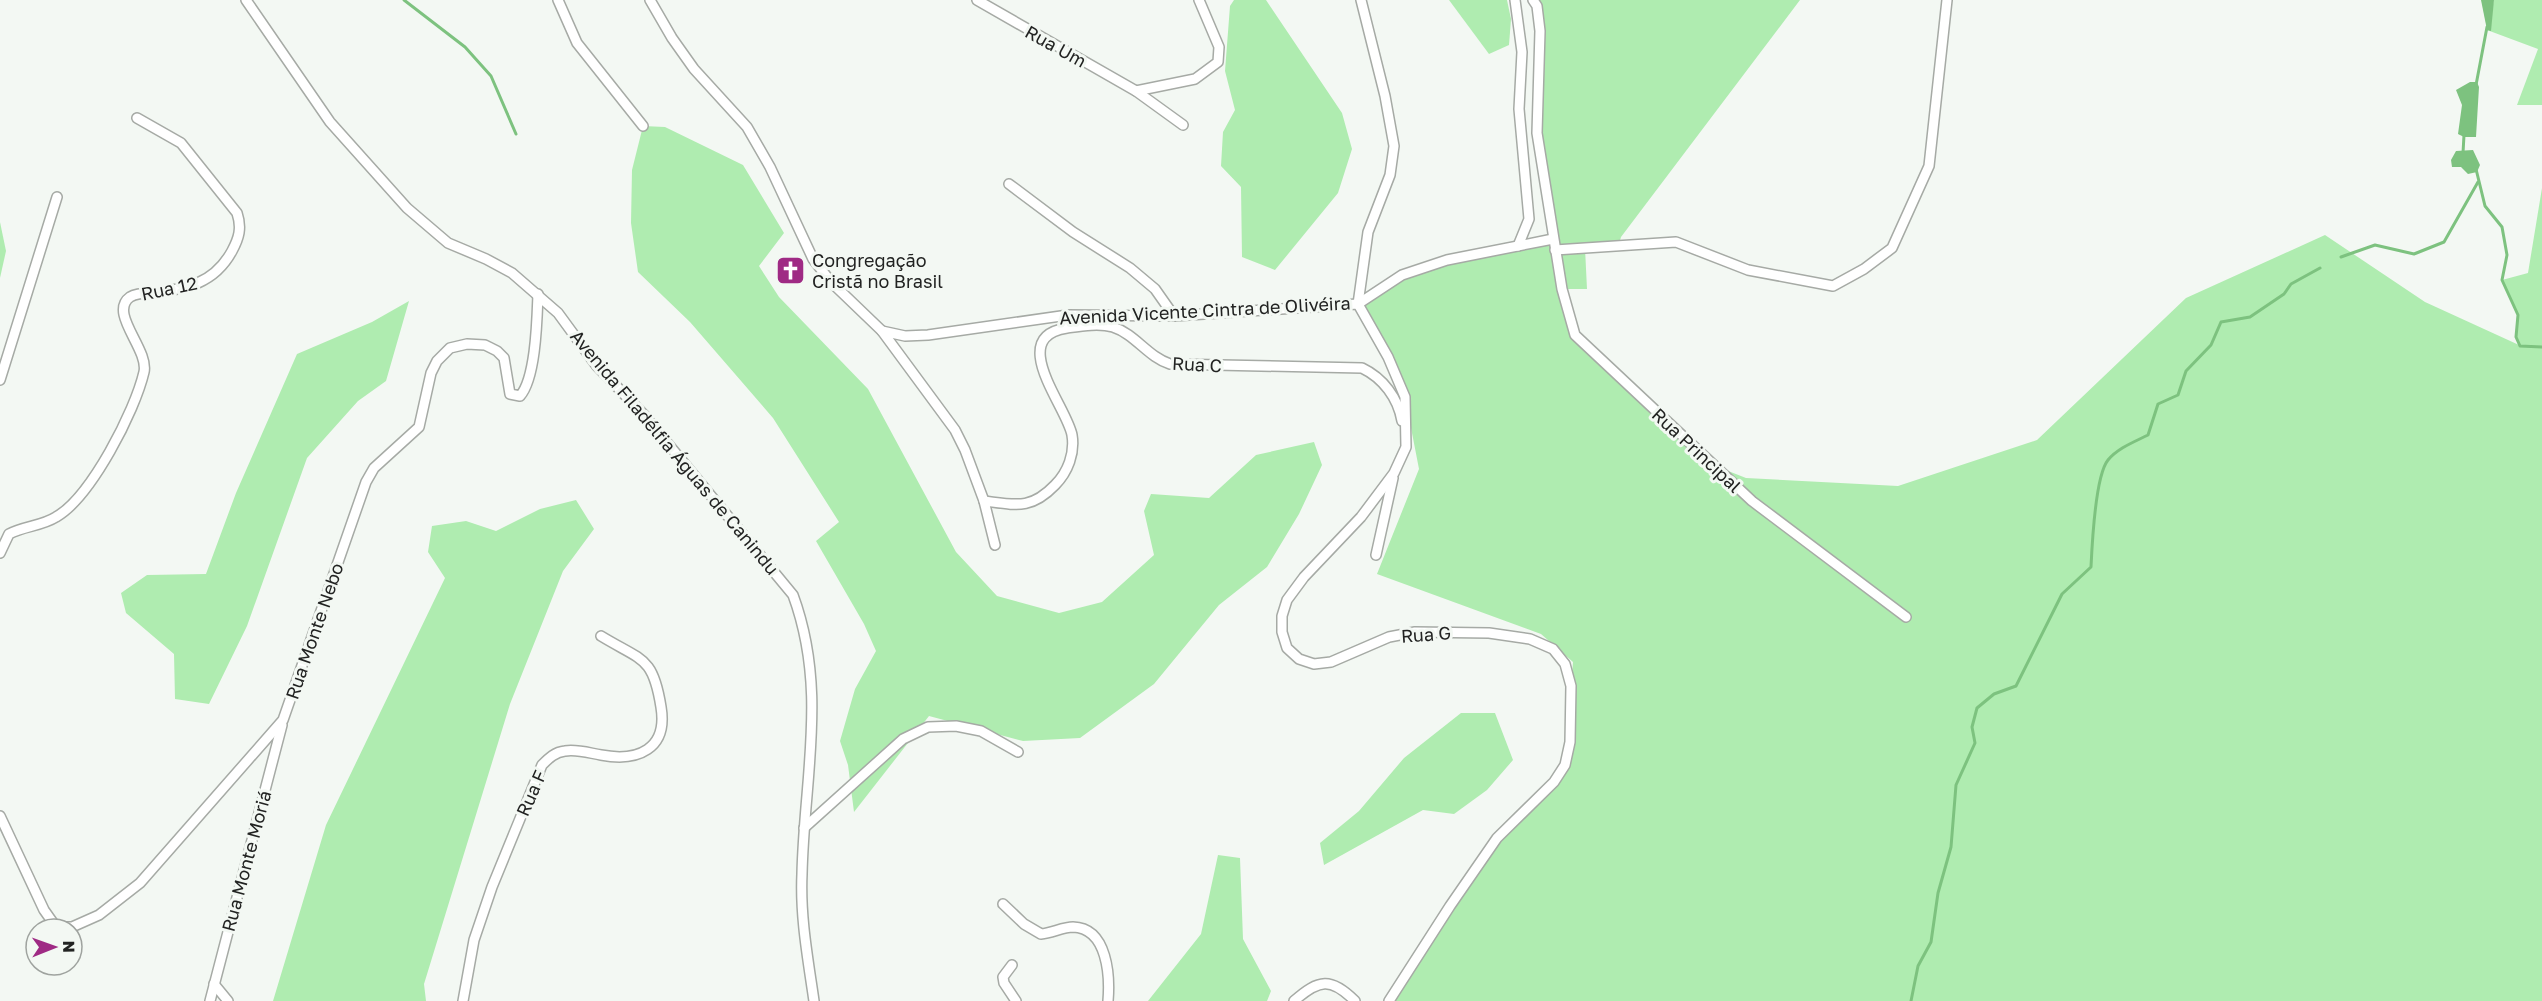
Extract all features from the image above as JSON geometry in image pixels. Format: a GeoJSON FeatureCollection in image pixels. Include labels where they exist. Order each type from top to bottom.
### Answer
{"type":"FeatureCollection","features":[{"type":"Feature","properties":{"kind":"street","name":"Avenida Filadélfia Águas de Canindu"},"geometry":{"type":"LineString","coordinates":[[246,0],[330,122],[407,208],[448,243],[512,273],[558,313],[596,365],[645,416],[793,595],[805,628],[810,660],[812,722],[809,796],[804,828],[802,918],[814,1001]]}},
{"type":"Feature","properties":{"kind":"street"},"geometry":{"type":"LineString","coordinates":[[558,0],[577,43],[643,126]]}},
{"type":"Feature","properties":{"kind":"street"},"geometry":{"type":"LineString","coordinates":[[650,0],[672,38],[694,69],[752,134],[813,259],[831,282],[882,331],[955,430],[984,501],[995,545]]}},
{"type":"Feature","properties":{"kind":"street","name":"Rua Um"},"geometry":{"type":"LineString","coordinates":[[976,0],[1136,91],[1183,125]]}},
{"type":"Feature","properties":{"kind":"street"},"geometry":{"type":"LineString","coordinates":[[1136,91],[1195,79],[1218,62],[1219,47],[1199,0]]}},
{"type":"Feature","properties":{"kind":"street"},"geometry":{"type":"LineString","coordinates":[[1358,304],[1368,232],[1390,176],[1394,146],[1385,96],[1361,0]]}},
{"type":"Feature","properties":{"kind":"street"},"geometry":{"type":"LineString","coordinates":[[1515,0],[1522,52],[1519,108],[1529,219],[1518,246]]}},
{"type":"Feature","properties":{"kind":"street","name":"Rua Principal"},"geometry":{"type":"LineString","coordinates":[[1533,0],[1537,6],[1540,31],[1537,133],[1555,250],[1575,335],[1752,501],[1906,617]]}},
{"type":"Feature","properties":{"kind":"street"},"geometry":{"type":"LineString","coordinates":[[1555,250],[1676,242],[1748,270],[1833,286],[1864,269],[1892,248],[1929,166],[1947,0]]}},
{"type":"Feature","properties":{"kind":"street","name":"Rua 12"},"geometry":{"type":"LineString","coordinates":[[0,553],[9,534],[55,518],[72,505],[100,470],[138,392],[145,369],[144,355],[124,319],[123,306],[129,298],[138,294],[194,287],[208,279],[229,257],[239,239],[240,224],[237,213],[188,150],[171,135],[137,118]]}},
{"type":"Feature","properties":{"kind":"street"},"geometry":{"type":"LineString","coordinates":[[1009,184],[1072,232],[1130,268],[1155,289],[1174,316]]}},
{"type":"Feature","properties":{"kind":"street"},"geometry":{"type":"LineString","coordinates":[[0,380],[57,197]]}},
{"type":"Feature","properties":{"kind":"street","name":"Avenida Vicente Cintra de Olivéira"},"geometry":{"type":"LineString","coordinates":[[882,331],[905,336],[928,335],[1068,315],[1174,316],[1358,304],[1402,275],[1447,260],[1553,239]]}},
{"type":"Feature","properties":{"kind":"street","name":"Rua Monte Nebo"},"geometry":{"type":"LineString","coordinates":[[0,816],[51,922],[62,928],[72,927],[99,915],[154,870],[283,720],[366,482],[374,468],[419,427],[436,361],[450,348],[467,344],[484,345],[497,351],[504,358],[510,394],[520,396],[527,381],[537,332],[538,294]]}},
{"type":"Feature","properties":{"kind":"street","name":"Rua G"},"geometry":{"type":"LineString","coordinates":[[1358,304],[1388,357],[1405,397],[1406,447],[1394,473],[1361,518],[1304,577],[1287,600],[1282,616],[1282,632],[1287,648],[1299,659],[1314,664],[1331,662],[1389,637],[1415,632],[1489,633],[1530,639],[1553,649],[1565,664],[1571,686],[1570,742],[1565,765],[1554,782],[1497,838],[1389,1001]]}},
{"type":"Feature","properties":{"kind":"street","name":"Rua C"},"geometry":{"type":"LineString","coordinates":[[984,501],[1010,505],[1036,502],[1062,478],[1071,459],[1073,437],[1068,419],[1045,377],[1040,360],[1041,346],[1046,338],[1062,329],[1091,325],[1113,327],[1156,360],[1170,364],[1362,368],[1374,373],[1389,388],[1400,412],[1406,447]]}},
{"type":"Feature","properties":{"kind":"street"},"geometry":{"type":"LineString","coordinates":[[1376,555],[1394,473]]}},
{"type":"Feature","properties":{"kind":"street","name":"Rua F"},"geometry":{"type":"LineString","coordinates":[[463,1001],[474,940],[492,887],[542,765],[550,757],[566,750],[603,756],[637,754],[652,747],[661,735],[663,719],[654,672],[647,664],[601,636]]}},
{"type":"Feature","properties":{"kind":"street","name":"Rua Monte Moriá"},"geometry":{"type":"LineString","coordinates":[[210,1001],[283,720]]}},
{"type":"Feature","properties":{"kind":"street"},"geometry":{"type":"LineString","coordinates":[[804,828],[903,739],[928,727],[956,726],[981,732],[1018,752]]}},
{"type":"Feature","properties":{"kind":"street"},"geometry":{"type":"LineString","coordinates":[[1003,904],[1024,924],[1041,934],[1076,927],[1086,931],[1103,950],[1107,965],[1108,1001]]}},
{"type":"Feature","properties":{"kind":"street"},"geometry":{"type":"LineString","coordinates":[[1012,966],[1003,976],[1004,983],[1016,1001]]}},
{"type":"Feature","properties":{"kind":"street"},"geometry":{"type":"LineString","coordinates":[[1294,1001],[1309,988],[1323,983],[1338,986],[1355,1001]]}},
{"type":"Feature","properties":{"kind":"street"},"geometry":{"type":"LineString","coordinates":[[214,984],[228,1001]]}},
{"type":"Feature","properties":{"kind":"shaded area"},"geometry":{"type":"Polygon","coordinates":[[[1234,0],[1266,0],[1342,113],[1352,149],[1338,193],[1275,270],[1242,257],[1241,187],[1221,166],[1223,132],[1235,110],[1225,71],[1230,6],[1234,0]]]}},
{"type":"Feature","properties":{"kind":"shaded area"},"geometry":{"type":"Polygon","coordinates":[[[1449,0],[1507,0],[1511,19],[1509,45],[1489,54],[1449,0]]]}},
{"type":"Feature","properties":{"kind":"shaded area"},"geometry":{"type":"Polygon","coordinates":[[[1533,0],[1800,0],[1621,237],[1619,244],[1585,248],[1587,289],[1563,289],[1575,335],[1713,465],[1746,478],[1898,486],[2037,440],[2186,298],[2325,235],[2425,302],[2519,345],[2516,337],[2518,315],[2502,280],[2528,273],[2542,188],[2542,1001],[1393,1001],[1497,838],[1565,765],[1573,662],[1541,634],[1377,574],[1419,469],[1405,397],[1358,304],[1402,275],[1553,239],[1537,133],[1539,62],[1533,0]]]}},
{"type":"Feature","properties":{"kind":"shaded area"},"geometry":{"type":"Polygon","coordinates":[[[2481,0],[2494,0],[2491,31],[2487,30],[2481,0]]]}},
{"type":"Feature","properties":{"kind":"shaded area"},"geometry":{"type":"Polygon","coordinates":[[[2494,0],[2542,0],[2542,105],[2517,105],[2538,49],[2487,30],[2494,0]]]}},
{"type":"Feature","properties":{"kind":"shaded area"},"geometry":{"type":"Polygon","coordinates":[[[2470,82],[2477,82],[2479,87],[2476,137],[2464,137],[2458,134],[2462,105],[2456,90],[2470,82]]]}},
{"type":"Feature","properties":{"kind":"shaded area"},"geometry":{"type":"Polygon","coordinates":[[[643,126],[665,127],[743,165],[784,233],[759,266],[779,297],[868,389],[956,552],[997,596],[1059,613],[1102,602],[1154,555],[1144,511],[1151,494],[1209,498],[1256,455],[1314,442],[1322,465],[1299,514],[1267,567],[1219,605],[1154,684],[1080,738],[1023,741],[929,716],[854,812],[848,765],[840,741],[855,689],[876,651],[864,624],[816,541],[839,522],[773,418],[690,322],[638,272],[631,223],[632,170],[643,126]]]}},
{"type":"Feature","properties":{"kind":"shaded area"},"geometry":{"type":"Polygon","coordinates":[[[2473,150],[2480,165],[2477,172],[2468,174],[2461,167],[2452,167],[2451,160],[2456,151],[2473,150]]]}},
{"type":"Feature","properties":{"kind":"shaded area"},"geometry":{"type":"Polygon","coordinates":[[[0,222],[6,251],[0,278],[0,222]]]}},
{"type":"Feature","properties":{"kind":"shaded area"},"geometry":{"type":"Polygon","coordinates":[[[409,301],[386,381],[358,401],[307,458],[247,626],[209,704],[175,699],[174,654],[126,613],[121,593],[147,575],[206,574],[236,493],[297,354],[372,322],[409,301]]]}},
{"type":"Feature","properties":{"kind":"shaded area"},"geometry":{"type":"Polygon","coordinates":[[[576,500],[594,529],[563,571],[510,704],[424,984],[426,1001],[273,1001],[326,825],[445,578],[428,552],[432,526],[466,521],[496,531],[540,509],[576,500]]]}},
{"type":"Feature","properties":{"kind":"shaded area"},"geometry":{"type":"Polygon","coordinates":[[[1461,713],[1495,713],[1513,760],[1487,790],[1454,814],[1423,810],[1324,865],[1320,843],[1359,811],[1404,758],[1461,713]]]}},
{"type":"Feature","properties":{"kind":"shaded area"},"geometry":{"type":"Polygon","coordinates":[[[1218,855],[1240,858],[1243,939],[1271,991],[1267,1001],[1148,1001],[1201,934],[1218,855]]]}},
{"type":"Feature","properties":{"kind":"waterway"},"geometry":{"type":"LineString","coordinates":[[404,0],[465,47],[491,76],[516,134]]}},
{"type":"Feature","properties":{"kind":"waterway"},"geometry":{"type":"LineString","coordinates":[[2476,85],[2487,27]]}},
{"type":"Feature","properties":{"kind":"waterway"},"geometry":{"type":"LineString","coordinates":[[2463,153],[2464,135]]}},
{"type":"Feature","properties":{"kind":"waterway"},"geometry":{"type":"LineString","coordinates":[[2476,169],[2485,206],[2502,227],[2507,255],[2502,280],[2518,315],[2516,337],[2520,346],[2542,347]]}},
{"type":"Feature","properties":{"kind":"waterway"},"geometry":{"type":"LineString","coordinates":[[2341,257],[2375,245],[2414,254],[2444,242],[2478,182]]}},
{"type":"Feature","properties":{"kind":"waterway"},"geometry":{"type":"LineString","coordinates":[[1911,1001],[1918,966],[1931,942],[1938,893],[1951,847],[1956,785],[1975,743],[1972,727],[1977,708],[1994,694],[2016,686],[2062,594],[2091,567],[2097,495],[2108,460],[2121,449],[2148,435],[2158,404],[2178,395],[2186,371],[2211,345],[2221,322],[2250,317],[2284,294],[2291,284],[2320,268]]}},
{"type":"Feature","properties":{"kind":"place","name":"Congregação Cristã no Brasil"},"geometry":{"type":"Point","coordinates":[791,270]}}]}
